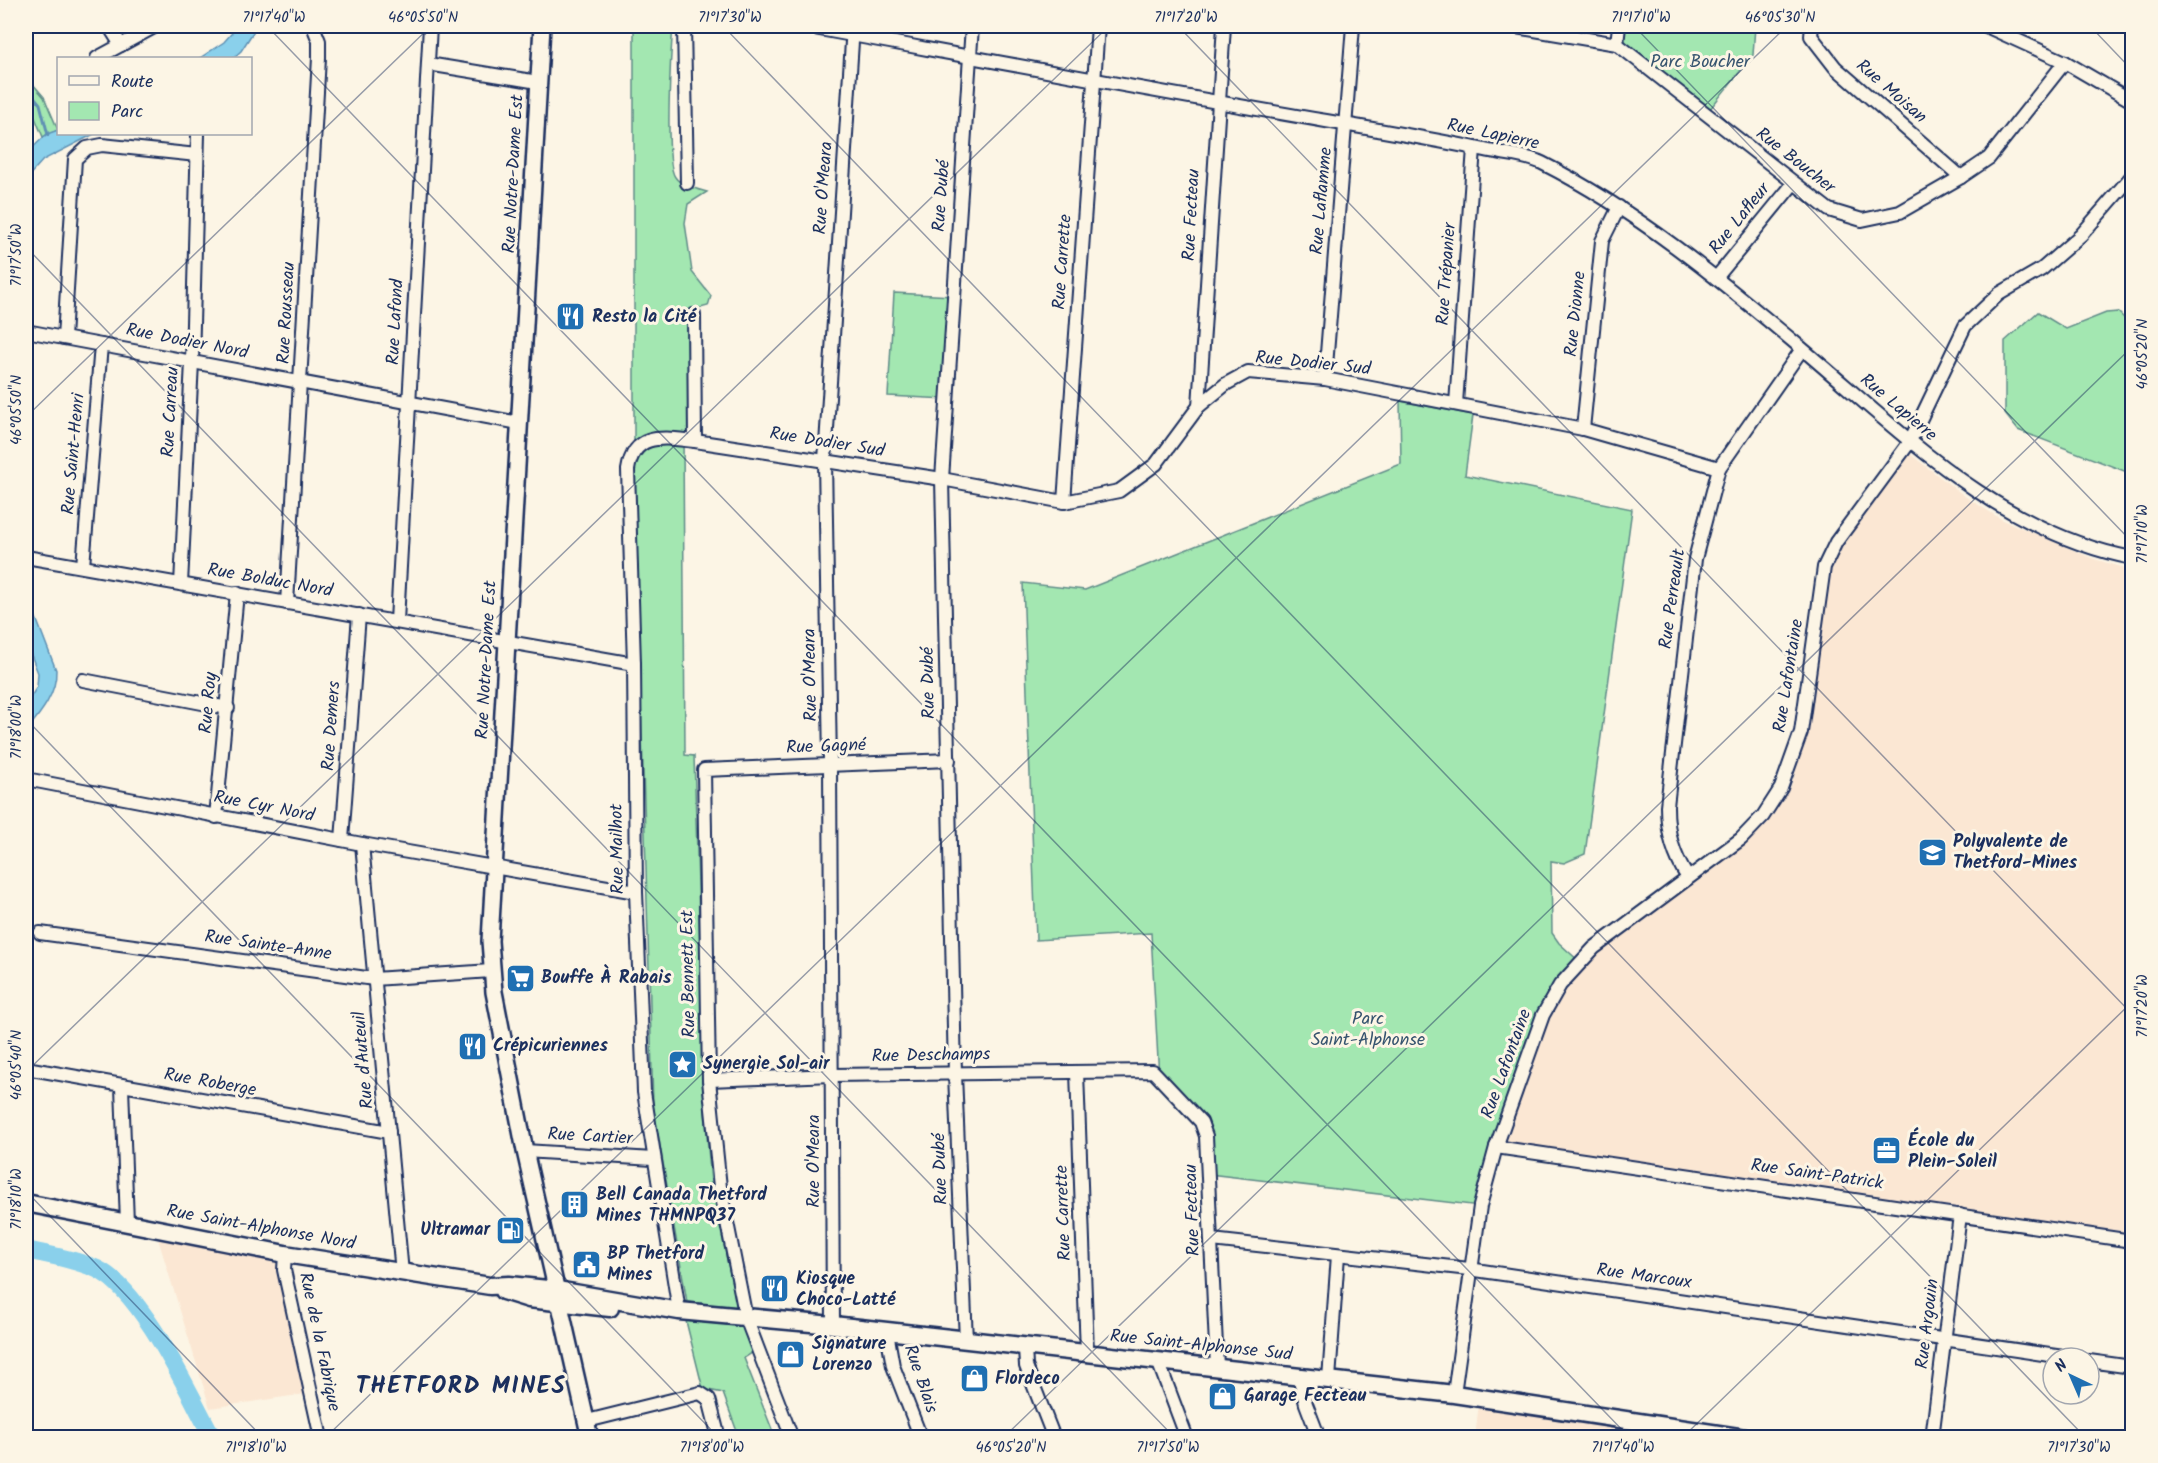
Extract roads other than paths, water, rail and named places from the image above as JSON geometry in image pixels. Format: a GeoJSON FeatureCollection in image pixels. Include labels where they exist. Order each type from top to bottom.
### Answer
{"type":"FeatureCollection","features":[{"type":"Feature","properties":{"kind":"main road","name":"Rue Saint-Alphonse Nord"},"geometry":{"type":"LineString","coordinates":[[26,1203],[285,1254],[490,1286],[509,1285],[558,1297]]}},
{"type":"Feature","properties":{"kind":"main road","name":"Rue Saint-Alphonse Sud"},"geometry":{"type":"LineString","coordinates":[[558,1297],[1329,1379],[1454,1394],[1746,1437]]}},
{"type":"Feature","properties":{"kind":"street"},"geometry":{"type":"LineString","coordinates":[[109,26],[121,45]]}},
{"type":"Feature","properties":{"kind":"street"},"geometry":{"type":"LineString","coordinates":[[99,57],[156,26]]}},
{"type":"Feature","properties":{"kind":"street","name":"Rue Rousseau"},"geometry":{"type":"LineString","coordinates":[[287,603],[302,382],[319,57],[319,41],[313,26]]}},
{"type":"Feature","properties":{"kind":"street","name":"Rue Lafond"},"geometry":{"type":"LineString","coordinates":[[397,621],[430,26]]}},
{"type":"Feature","properties":{"kind":"street","name":"Rue Notre-Dame Est"},"geometry":{"type":"LineString","coordinates":[[542,26],[496,868],[490,941],[491,971],[525,1151],[590,1437]]}},
{"type":"Feature","properties":{"kind":"street"},"geometry":{"type":"LineString","coordinates":[[684,26],[687,183]]}},
{"type":"Feature","properties":{"kind":"street","name":"Rue Lapierre"},"geometry":{"type":"LineString","coordinates":[[803,26],[853,30],[969,58],[1095,82],[1347,124],[1538,161],[1619,207],[1716,278],[1802,349],[1909,443],[1970,486],[2023,517],[2074,540],[2133,558]]}},
{"type":"Feature","properties":{"kind":"street","name":"Rue Dubé"},"geometry":{"type":"LineString","coordinates":[[966,1341],[955,1074],[942,479],[972,26]]}},
{"type":"Feature","properties":{"kind":"street","name":"Rue Carrette"},"geometry":{"type":"LineString","coordinates":[[1064,502],[1098,26]]}},
{"type":"Feature","properties":{"kind":"street","name":"Rue Fecteau"},"geometry":{"type":"LineString","coordinates":[[1199,406],[1217,102],[1224,26]]}},
{"type":"Feature","properties":{"kind":"street","name":"Rue Laflamme"},"geometry":{"type":"LineString","coordinates":[[1325,379],[1353,26]]}},
{"type":"Feature","properties":{"kind":"street","name":"Rue Boucher"},"geometry":{"type":"LineString","coordinates":[[1510,26],[1617,44],[1829,210],[1862,220],[1900,212],[1989,158],[2065,62]]}},
{"type":"Feature","properties":{"kind":"street"},"geometry":{"type":"LineString","coordinates":[[1617,44],[1619,26]]}},
{"type":"Feature","properties":{"kind":"street","name":"Rue Moisan"},"geometry":{"type":"LineString","coordinates":[[1812,26],[1811,36],[1835,67],[1961,177]]}},
{"type":"Feature","properties":{"kind":"street"},"geometry":{"type":"LineString","coordinates":[[1986,26],[2065,62],[2133,101]]}},
{"type":"Feature","properties":{"kind":"street","name":"Rue O'Meara"},"geometry":{"type":"LineString","coordinates":[[833,1325],[830,765],[825,460],[853,30]]}},
{"type":"Feature","properties":{"kind":"street"},"geometry":{"type":"LineString","coordinates":[[428,64],[538,82]]}},
{"type":"Feature","properties":{"kind":"street","name":"Rue Carreau"},"geometry":{"type":"LineString","coordinates":[[181,584],[192,362],[198,135]]}},
{"type":"Feature","properties":{"kind":"street"},"geometry":{"type":"LineString","coordinates":[[64,338],[75,159],[87,148],[95,146],[197,154]]}},
{"type":"Feature","properties":{"kind":"street","name":"Rue Trépanier"},"geometry":{"type":"LineString","coordinates":[[1456,404],[1474,148]]}},
{"type":"Feature","properties":{"kind":"street","name":"Rue Lafontaine"},"geometry":{"type":"LineString","coordinates":[[1454,1394],[1469,1269],[1480,1206],[1496,1147],[1543,1015],[1560,985],[1594,948],[1741,839],[1763,816],[1781,788],[1801,732],[1824,567],[1848,522],[1909,443],[1965,326],[1999,294],[2042,269],[2081,236],[2133,176]]}},
{"type":"Feature","properties":{"kind":"street","name":"Rue Lafleur"},"geometry":{"type":"LineString","coordinates":[[1716,278],[1793,184]]}},
{"type":"Feature","properties":{"kind":"street","name":"Rue Dionne"},"geometry":{"type":"LineString","coordinates":[[1583,429],[1602,241],[1619,207]]}},
{"type":"Feature","properties":{"kind":"street"},"geometry":{"type":"LineString","coordinates":[[694,315],[695,441]]}},
{"type":"Feature","properties":{"kind":"street","name":"Rue Dodier Nord"},"geometry":{"type":"LineString","coordinates":[[26,331],[519,423]]}},
{"type":"Feature","properties":{"kind":"street","name":"Rue Saint-Henri"},"geometry":{"type":"LineString","coordinates":[[83,566],[101,345]]}},
{"type":"Feature","properties":{"kind":"street","name":"Rue Perreault"},"geometry":{"type":"LineString","coordinates":[[1688,878],[1672,846],[1667,826],[1667,806],[1695,559],[1719,468],[1802,349]]}},
{"type":"Feature","properties":{"kind":"street","name":"Rue Dodier Sud"},"geometry":{"type":"LineString","coordinates":[[695,441],[942,479],[1064,502],[1119,491],[1156,464],[1199,406],[1226,384],[1248,372],[1325,379],[1583,429],[1719,468]]}},
{"type":"Feature","properties":{"kind":"street","name":"Rue Mailhot"},"geometry":{"type":"LineString","coordinates":[[679,1311],[644,1092],[636,892],[634,664],[628,470],[633,450],[646,440],[695,441]]}},
{"type":"Feature","properties":{"kind":"street","name":"Rue Bolduc Nord"},"geometry":{"type":"LineString","coordinates":[[26,557],[634,664]]}},
{"type":"Feature","properties":{"kind":"street","name":"Rue Roy"},"geometry":{"type":"LineString","coordinates":[[216,817],[237,593]]}},
{"type":"Feature","properties":{"kind":"street","name":"Rue Demers"},"geometry":{"type":"LineString","coordinates":[[342,840],[359,615]]}},
{"type":"Feature","properties":{"kind":"street"},"geometry":{"type":"LineString","coordinates":[[82,680],[228,708]]}},
{"type":"Feature","properties":{"kind":"street","name":"Rue Gagné"},"geometry":{"type":"LineString","coordinates":[[704,770],[949,760]]}},
{"type":"Feature","properties":{"kind":"street","name":"Rue Bennett Est"},"geometry":{"type":"LineString","coordinates":[[704,770],[709,1080],[720,1187],[746,1318],[792,1437]]}},
{"type":"Feature","properties":{"kind":"street","name":"Rue Cyr Nord"},"geometry":{"type":"LineString","coordinates":[[26,779],[216,817],[636,892]]}},
{"type":"Feature","properties":{"kind":"street","name":"Rue d'Auteuil"},"geometry":{"type":"LineString","coordinates":[[362,844],[402,1273]]}},
{"type":"Feature","properties":{"kind":"street","name":"Rue Sainte-Anne"},"geometry":{"type":"LineString","coordinates":[[40,933],[374,979],[491,971]]}},
{"type":"Feature","properties":{"kind":"street","name":"Rue Roberge"},"geometry":{"type":"LineString","coordinates":[[26,1068],[122,1087],[389,1132]]}},
{"type":"Feature","properties":{"kind":"street","name":"Rue Fecteau"},"geometry":{"type":"LineString","coordinates":[[1153,1071],[1201,1122],[1206,1136],[1216,1367]]}},
{"type":"Feature","properties":{"kind":"street","name":"Rue Deschamps"},"geometry":{"type":"LineString","coordinates":[[709,1080],[832,1075],[1153,1071]]}},
{"type":"Feature","properties":{"kind":"street","name":"Rue Carrette"},"geometry":{"type":"LineString","coordinates":[[1077,1072],[1087,1353]]}},
{"type":"Feature","properties":{"kind":"street"},"geometry":{"type":"LineString","coordinates":[[122,1087],[127,1223]]}},
{"type":"Feature","properties":{"kind":"street","name":"Rue Saint-Patrick"},"geometry":{"type":"LineString","coordinates":[[1496,1147],[2133,1241]]}},
{"type":"Feature","properties":{"kind":"street","name":"Rue Cartier"},"geometry":{"type":"LineString","coordinates":[[525,1151],[653,1159]]}},
{"type":"Feature","properties":{"kind":"street","name":"Rue Argouin"},"geometry":{"type":"LineString","coordinates":[[1932,1437],[1960,1215]]}},
{"type":"Feature","properties":{"kind":"street","name":"Rue Marcoux"},"geometry":{"type":"LineString","coordinates":[[1212,1240],[1469,1269],[2041,1354]]}},
{"type":"Feature","properties":{"kind":"street","name":"Rue de la Fabrique"},"geometry":{"type":"LineString","coordinates":[[285,1254],[284,1270],[321,1437]]}},
{"type":"Feature","properties":{"kind":"street"},"geometry":{"type":"LineString","coordinates":[[1329,1379],[1338,1256]]}},
{"type":"Feature","properties":{"kind":"street","name":"Rue Blais"},"geometry":{"type":"LineString","coordinates":[[887,1332],[893,1366],[921,1437]]}},
{"type":"Feature","properties":{"kind":"street"},"geometry":{"type":"LineString","coordinates":[[1024,1347],[1026,1366],[1054,1437]]}},
{"type":"Feature","properties":{"kind":"street"},"geometry":{"type":"LineString","coordinates":[[1158,1361],[1187,1437]]}},
{"type":"Feature","properties":{"kind":"street"},"geometry":{"type":"LineString","coordinates":[[2101,1363],[2133,1367]]}},
{"type":"Feature","properties":{"kind":"street"},"geometry":{"type":"LineString","coordinates":[[1299,1376],[1318,1437]]}},
{"type":"Feature","properties":{"kind":"street"},"geometry":{"type":"LineString","coordinates":[[587,1421],[700,1393],[709,1399],[719,1437]]}},
{"type":"Feature","properties":{"kind":"water"},"geometry":{"type":"Polygon","coordinates":[[[238,26],[257,26],[241,51],[234,57],[202,57],[224,42],[238,26]]]}},
{"type":"Feature","properties":{"kind":"water"},"geometry":{"type":"Polygon","coordinates":[[[57,130],[57,135],[92,135],[43,160],[26,179],[26,154],[47,134],[57,130]]]}},
{"type":"Feature","properties":{"kind":"water"},"geometry":{"type":"Polygon","coordinates":[[[26,592],[56,670],[56,679],[51,695],[42,711],[26,731],[26,704],[37,687],[38,673],[26,642],[26,592]]]}},
{"type":"Feature","properties":{"kind":"waterway"},"geometry":{"type":"LineString","coordinates":[[26,87],[40,104],[48,135]]}},
{"type":"Feature","properties":{"kind":"waterway"},"geometry":{"type":"LineString","coordinates":[[26,1250],[89,1266],[114,1280],[131,1298],[163,1345],[213,1438]]}},
{"type":"Feature","properties":{"kind":"place","name":"Resto la Cité"},"geometry":{"type":"Point","coordinates":[571,317]}},
{"type":"Feature","properties":{"kind":"place","name":"Polyvalente de Thetford-Mines"},"geometry":{"type":"Point","coordinates":[1932,852]}},
{"type":"Feature","properties":{"kind":"place","name":"Bouffe À Rabais"},"geometry":{"type":"Point","coordinates":[520,978]}},
{"type":"Feature","properties":{"kind":"place","name":"Crépicuriennes"},"geometry":{"type":"Point","coordinates":[472,1046]}},
{"type":"Feature","properties":{"kind":"place","name":"Synergie Sol-air"},"geometry":{"type":"Point","coordinates":[682,1064]}},
{"type":"Feature","properties":{"kind":"place","name":"École du Plein-Soleil"},"geometry":{"type":"Point","coordinates":[1887,1151]}},
{"type":"Feature","properties":{"kind":"place","name":"Bell Canada Thetford Mines THMNPQ37"},"geometry":{"type":"Point","coordinates":[575,1205]}},
{"type":"Feature","properties":{"kind":"place","name":"Ultramar"},"geometry":{"type":"Point","coordinates":[511,1230]}},
{"type":"Feature","properties":{"kind":"place","name":"BP Thetford Mines"},"geometry":{"type":"Point","coordinates":[586,1264]}},
{"type":"Feature","properties":{"kind":"place","name":"Kiosque Choco-Latté"},"geometry":{"type":"Point","coordinates":[775,1289]}},
{"type":"Feature","properties":{"kind":"place","name":"Signature Lorenzo"},"geometry":{"type":"Point","coordinates":[791,1354]}},
{"type":"Feature","properties":{"kind":"place","name":"Flordeco"},"geometry":{"type":"Point","coordinates":[974,1379]}},
{"type":"Feature","properties":{"kind":"place","name":"Garage Fecteau"},"geometry":{"type":"Point","coordinates":[1223,1396]}},
{"type":"Feature","properties":{"kind":"district","name":"THETFORD MINES"},"geometry":{"type":"Point","coordinates":[461,1386]}},
{"type":"Feature","properties":{"kind":"park label","name":"Parc Boucher"},"geometry":{"type":"Point","coordinates":[1700,62]}},
{"type":"Feature","properties":{"kind":"park label","name":"Parc Saint-Alphonse"},"geometry":{"type":"Point","coordinates":[1368,1029]}}]}
